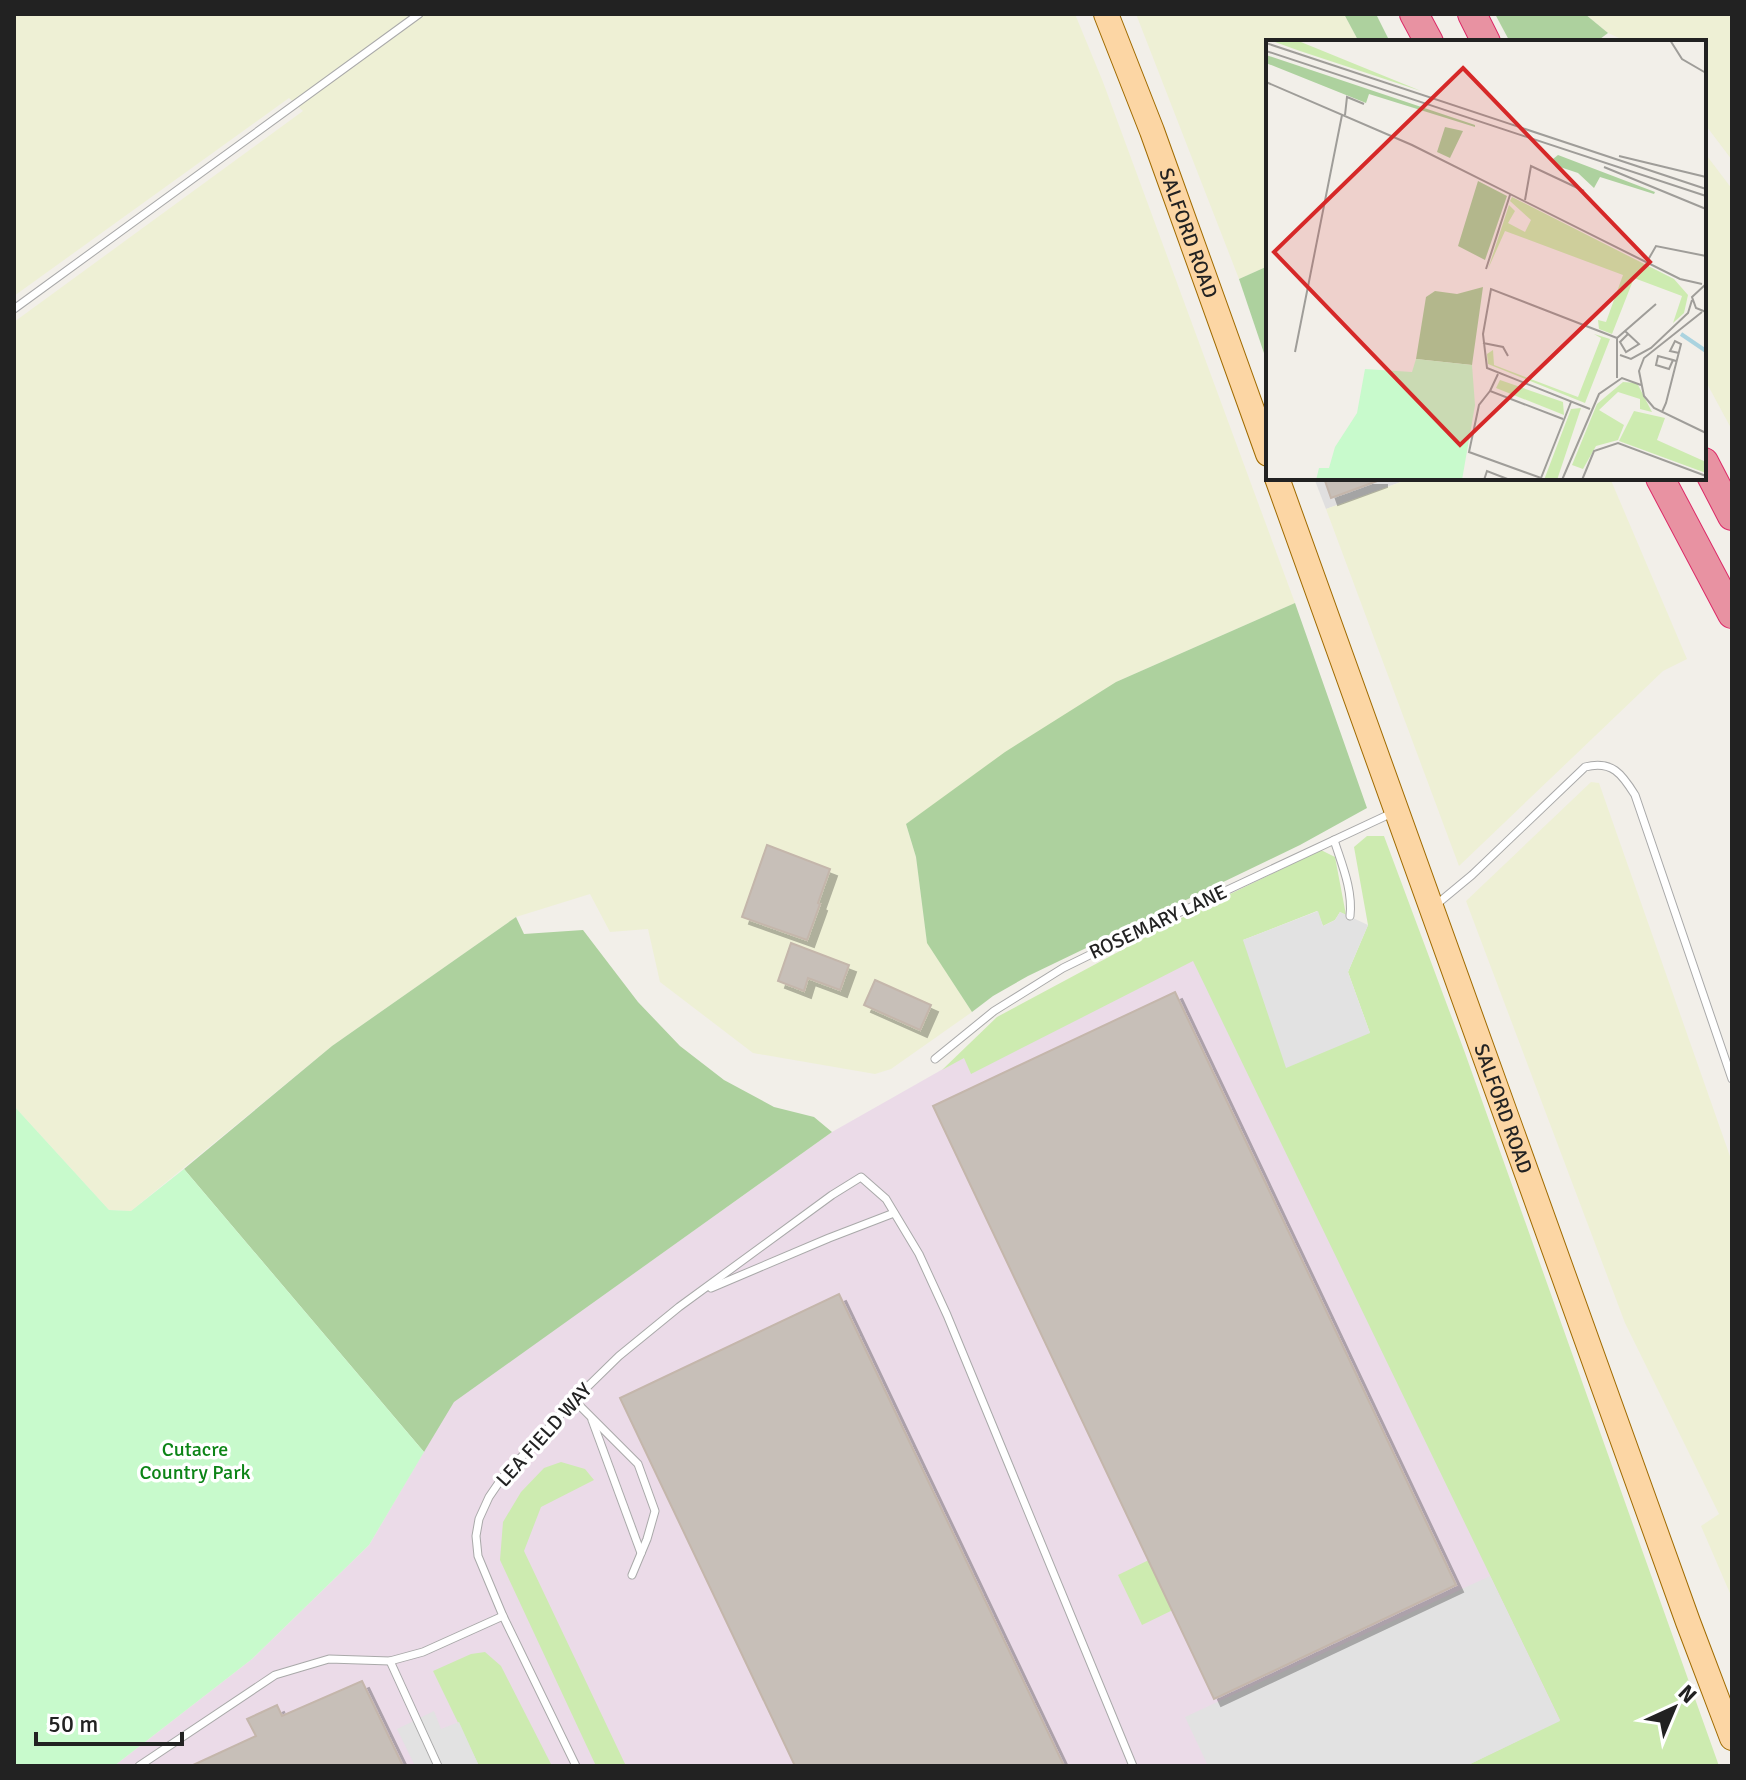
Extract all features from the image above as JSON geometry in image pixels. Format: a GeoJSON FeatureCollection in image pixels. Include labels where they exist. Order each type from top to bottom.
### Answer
{"type":"FeatureCollection","features":[{"type":"Feature","properties":{"kind":"highway"},"geometry":{"type":"LineString","coordinates":[[1414,14],[1428,40]]}},
{"type":"Feature","properties":{"kind":"highway"},"geometry":{"type":"LineString","coordinates":[[1472,14],[1485,40]]}},
{"type":"Feature","properties":{"kind":"highway"},"geometry":{"type":"LineString","coordinates":[[1706,466],[1732,516]]}},
{"type":"Feature","properties":{"kind":"highway"},"geometry":{"type":"LineString","coordinates":[[1661,480],[1732,614]]}},
{"type":"Feature","properties":{"kind":"main road","name":"SALFORD ROAD"},"geometry":{"type":"LineString","coordinates":[[1106,14],[1152,131],[1266,448]]}},
{"type":"Feature","properties":{"kind":"main road","name":"SALFORD ROAD"},"geometry":{"type":"LineString","coordinates":[[1278,480],[1732,1738]]}},
{"type":"Feature","properties":{"kind":"lane"},"geometry":{"type":"LineString","coordinates":[[14,309],[419,14]]}},
{"type":"Feature","properties":{"kind":"lane"},"geometry":{"type":"LineString","coordinates":[[1432,909],[1585,767],[1597,764],[1609,766],[1619,773],[1635,795],[1732,1079]]}},
{"type":"Feature","properties":{"kind":"lane","name":"ROSEMARY LANE"},"geometry":{"type":"LineString","coordinates":[[935,1059],[994,1011],[1063,968],[1396,811]]}},
{"type":"Feature","properties":{"kind":"lane"},"geometry":{"type":"LineString","coordinates":[[1334,840],[1348,887],[1350,916]]}},
{"type":"Feature","properties":{"kind":"lane","name":"LEA FIELD WAY"},"geometry":{"type":"LineString","coordinates":[[576,1766],[503,1616],[478,1556],[476,1536],[479,1519],[489,1497],[502,1478],[619,1356],[832,1195],[861,1177],[886,1199],[894,1213]]}},
{"type":"Feature","properties":{"kind":"lane"},"geometry":{"type":"LineString","coordinates":[[699,1293],[894,1213],[919,1254],[947,1315],[1133,1766]]}},
{"type":"Feature","properties":{"kind":"lane"},"geometry":{"type":"LineString","coordinates":[[574,1400],[638,1464],[655,1511],[632,1575]]}},
{"type":"Feature","properties":{"kind":"lane"},"geometry":{"type":"LineString","coordinates":[[591,1417],[641,1553]]}},
{"type":"Feature","properties":{"kind":"lane"},"geometry":{"type":"LineString","coordinates":[[139,1766],[275,1675],[329,1659],[390,1661],[423,1652],[503,1616]]}},
{"type":"Feature","properties":{"kind":"lane"},"geometry":{"type":"LineString","coordinates":[[390,1661],[438,1766]]}},
{"type":"Feature","properties":{"kind":"shaded area"},"geometry":{"type":"Polygon","coordinates":[[[1315,480],[1406,480],[1326,509],[1315,480]]]}},
{"type":"Feature","properties":{"kind":"shaded area"},"geometry":{"type":"Polygon","coordinates":[[[1318,911],[1323,926],[1335,920],[1340,912],[1368,925],[1348,972],[1370,1033],[1286,1068],[1243,940],[1318,911]]]}},
{"type":"Feature","properties":{"kind":"shaded area"},"geometry":{"type":"Polygon","coordinates":[[[1169,941],[1210,942],[1591,1766],[114,1766],[252,1659],[369,1545],[453,1402],[832,1132],[1169,941]]]}},
{"type":"Feature","properties":{"kind":"shaded area"},"geometry":{"type":"Polygon","coordinates":[[[1490,1576],[1560,1721],[1466,1766],[1208,1766],[1185,1717],[1490,1576]]]}},
{"type":"Feature","properties":{"kind":"shaded area"},"geometry":{"type":"Polygon","coordinates":[[[434,1711],[441,1729],[459,1722],[479,1766],[415,1766],[397,1729],[434,1711]]]}},
{"type":"Feature","properties":{"kind":"green space"},"geometry":{"type":"Polygon","coordinates":[[[14,14],[1075,14],[1103,82],[1295,603],[1116,682],[906,824],[916,857],[927,942],[972,1012],[891,1069],[875,1074],[753,1053],[660,982],[648,929],[610,932],[590,894],[516,917],[332,1046],[131,1211],[109,1210],[14,1106],[14,322],[303,111],[289,98],[14,296],[14,14]]]}},
{"type":"Feature","properties":{"kind":"green space"},"geometry":{"type":"Polygon","coordinates":[[[1136,14],[1344,14],[1358,40],[1266,40],[1266,267],[1239,279],[1136,14]]]}},
{"type":"Feature","properties":{"kind":"green space"},"geometry":{"type":"Polygon","coordinates":[[[1344,14],[1376,14],[1389,40],[1358,40],[1344,14]]]}},
{"type":"Feature","properties":{"kind":"green space"},"geometry":{"type":"Polygon","coordinates":[[[1495,14],[1585,14],[1608,33],[1599,40],[1509,40],[1495,14]]]}},
{"type":"Feature","properties":{"kind":"green space"},"geometry":{"type":"Polygon","coordinates":[[[1585,14],[1732,14],[1732,160],[1706,126],[1706,40],[1624,40],[1608,33],[1585,14]]]}},
{"type":"Feature","properties":{"kind":"green space"},"geometry":{"type":"Polygon","coordinates":[[[1706,155],[1732,189],[1732,430],[1706,382],[1706,155]]]}},
{"type":"Feature","properties":{"kind":"green space"},"geometry":{"type":"Polygon","coordinates":[[[1266,267],[1266,359],[1239,279],[1266,267]]]}},
{"type":"Feature","properties":{"kind":"green space"},"geometry":{"type":"Polygon","coordinates":[[[1406,480],[1611,480],[1687,659],[1663,671],[1459,866],[1326,509],[1406,480]]]}},
{"type":"Feature","properties":{"kind":"green space"},"geometry":{"type":"Polygon","coordinates":[[[1295,603],[1367,808],[1300,845],[1028,976],[972,1012],[927,943],[916,857],[906,824],[1005,752],[1116,682],[1295,603]]]}},
{"type":"Feature","properties":{"kind":"green space"},"geometry":{"type":"Polygon","coordinates":[[[1591,782],[1599,783],[1732,1162],[1732,1598],[1701,1526],[1719,1514],[1625,1323],[1466,901],[1591,782]]]}},
{"type":"Feature","properties":{"kind":"green space"},"geometry":{"type":"Polygon","coordinates":[[[1367,836],[1384,836],[1465,1053],[1719,1766],[1466,1766],[1560,1720],[1193,961],[971,1074],[964,1058],[942,1070],[997,1017],[1189,914],[1321,850],[1335,857],[1346,915],[1340,912],[1335,920],[1323,926],[1317,911],[1243,940],[1370,1033],[1348,972],[1368,925],[1354,847],[1367,836]]]}},
{"type":"Feature","properties":{"kind":"green space"},"geometry":{"type":"Polygon","coordinates":[[[516,917],[524,934],[583,930],[638,1002],[680,1046],[724,1080],[774,1107],[814,1117],[832,1132],[454,1402],[424,1452],[184,1169],[332,1046],[516,917]]]}},
{"type":"Feature","properties":{"kind":"green space","name":"Cutacre Country Park"},"geometry":{"type":"Polygon","coordinates":[[[14,1106],[109,1210],[131,1211],[184,1169],[424,1452],[369,1545],[252,1659],[114,1766],[14,1766],[14,1106]]]}},
{"type":"Feature","properties":{"kind":"green space"},"geometry":{"type":"Polygon","coordinates":[[[561,1462],[585,1469],[594,1480],[541,1507],[524,1551],[626,1766],[596,1766],[500,1560],[503,1522],[521,1492],[544,1468],[561,1462]]]}},
{"type":"Feature","properties":{"kind":"green space"},"geometry":{"type":"Polygon","coordinates":[[[1153,1558],[1177,1608],[1142,1625],[1118,1575],[1153,1558]]]}},
{"type":"Feature","properties":{"kind":"green space"},"geometry":{"type":"Polygon","coordinates":[[[485,1652],[501,1666],[552,1766],[479,1766],[433,1671],[471,1654],[485,1652]]]}},
{"type":"Feature","properties":{"kind":"building"},"geometry":{"type":"Polygon","coordinates":[[[1325,480],[1380,480],[1331,498],[1325,480]]]}},
{"type":"Feature","properties":{"kind":"building"},"geometry":{"type":"Polygon","coordinates":[[[767,845],[830,869],[807,940],[742,917],[767,845]]]}},
{"type":"Feature","properties":{"kind":"building"},"geometry":{"type":"Polygon","coordinates":[[[791,943],[849,965],[840,990],[808,978],[804,991],[778,981],[791,943]]]}},
{"type":"Feature","properties":{"kind":"building"},"geometry":{"type":"Polygon","coordinates":[[[875,980],[931,1005],[920,1030],[864,1005],[875,980]]]}},
{"type":"Feature","properties":{"kind":"building"},"geometry":{"type":"Polygon","coordinates":[[[1175,992],[1456,1585],[1214,1699],[933,1106],[1175,992]]]}},
{"type":"Feature","properties":{"kind":"building"},"geometry":{"type":"Polygon","coordinates":[[[839,1294],[1064,1766],[795,1766],[620,1398],[839,1294]]]}},
{"type":"Feature","properties":{"kind":"building"},"geometry":{"type":"Polygon","coordinates":[[[362,1681],[403,1766],[191,1766],[256,1736],[247,1719],[277,1705],[282,1716],[362,1681]]]}}]}
